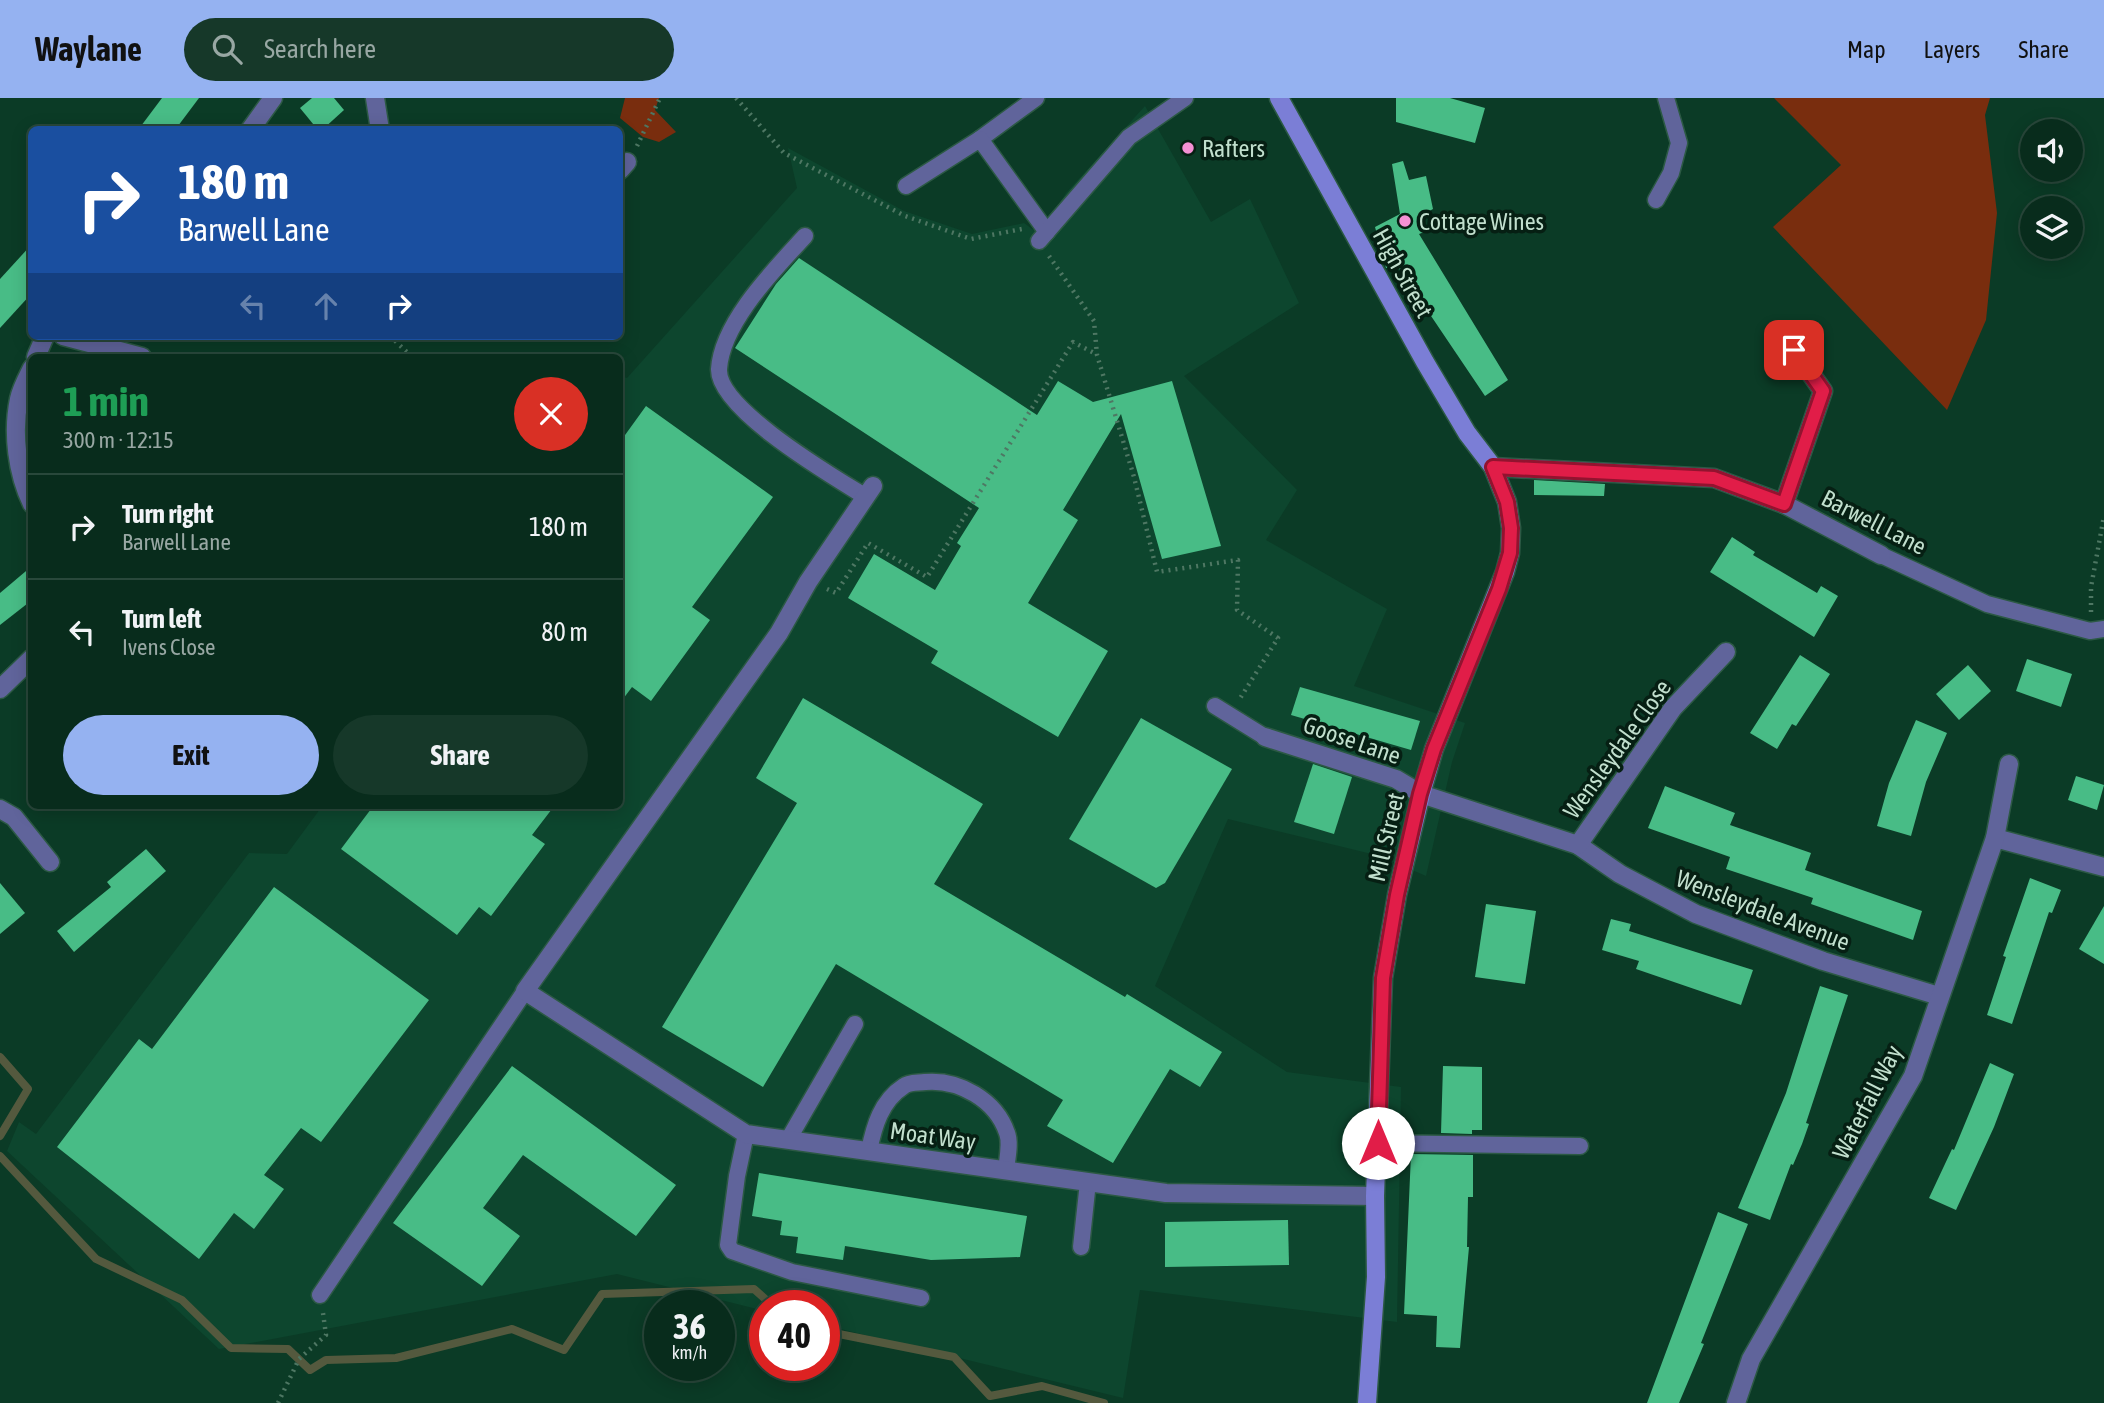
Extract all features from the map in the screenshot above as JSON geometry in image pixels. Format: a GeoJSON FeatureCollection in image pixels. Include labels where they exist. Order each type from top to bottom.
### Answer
{"type":"FeatureCollection","features":[{"type":"Feature","properties":{"kind":"street"},"geometry":{"type":"LineString","coordinates":[[253,126],[273,98]]}},
{"type":"Feature","properties":{"kind":"street"},"geometry":{"type":"LineString","coordinates":[[375,98],[379,126]]}},
{"type":"Feature","properties":{"kind":"street","name":"High Street"},"geometry":{"type":"LineString","coordinates":[[1279,98],[1432,374],[1467,433],[1493,467]]}},
{"type":"Feature","properties":{"kind":"street"},"geometry":{"type":"LineString","coordinates":[[78,340],[131,354]]}},
{"type":"Feature","properties":{"kind":"street"},"geometry":{"type":"LineString","coordinates":[[1784,504],[1823,391],[1794,350]]}},
{"type":"Feature","properties":{"kind":"street"},"geometry":{"type":"LineString","coordinates":[[28,377],[19,398],[16,437],[22,483],[28,496]]}},
{"type":"Feature","properties":{"kind":"street","name":"Barwell Lane"},"geometry":{"type":"LineString","coordinates":[[1493,467],[1714,478],[1784,504],[1881,555]]}},
{"type":"Feature","properties":{"kind":"street","name":"Mill Street"},"geometry":{"type":"LineString","coordinates":[[1367,1403],[1376,1277],[1375,1196],[1383,978],[1397,895],[1420,794],[1434,749],[1499,589],[1510,553],[1511,528],[1507,502],[1493,467]]}},
{"type":"Feature","properties":{"kind":"street"},"geometry":{"type":"LineString","coordinates":[[525,991],[779,633],[808,582],[869,492]]}},
{"type":"Feature","properties":{"kind":"street","name":"Wensleydale Close"},"geometry":{"type":"LineString","coordinates":[[1578,845],[1672,708],[1726,652]]}},
{"type":"Feature","properties":{"kind":"street"},"geometry":{"type":"LineString","coordinates":[[0,689],[28,662]]}},
{"type":"Feature","properties":{"kind":"street","name":"Goose Lane"},"geometry":{"type":"LineString","coordinates":[[1265,737],[1396,779],[1420,794]]}},
{"type":"Feature","properties":{"kind":"street","name":"Waterfall Way"},"geometry":{"type":"LineString","coordinates":[[1736,1403],[1751,1359],[1892,1117],[1913,1076],[1995,838],[2010,764]]}},
{"type":"Feature","properties":{"kind":"street","name":"Wensleydale Avenue"},"geometry":{"type":"LineString","coordinates":[[1420,794],[1578,845],[1620,874],[1696,914],[1823,961],[1939,996]]}},
{"type":"Feature","properties":{"kind":"street"},"geometry":{"type":"LineString","coordinates":[[0,809],[14,817],[50,862]]}},
{"type":"Feature","properties":{"kind":"street"},"geometry":{"type":"LineString","coordinates":[[1995,838],[2104,867]]}},
{"type":"Feature","properties":{"kind":"street","name":"Moat Way"},"geometry":{"type":"LineString","coordinates":[[525,991],[746,1134],[1166,1193],[1375,1196]]}},
{"type":"Feature","properties":{"kind":"lane"},"geometry":{"type":"LineString","coordinates":[[906,186],[980,139],[1037,98]]}},
{"type":"Feature","properties":{"kind":"lane"},"geometry":{"type":"LineString","coordinates":[[980,139],[1043,236],[1129,137],[1185,98]]}},
{"type":"Feature","properties":{"kind":"lane"},"geometry":{"type":"LineString","coordinates":[[1656,200],[1671,173],[1679,143],[1666,98]]}},
{"type":"Feature","properties":{"kind":"lane"},"geometry":{"type":"LineString","coordinates":[[805,236],[773,272],[726,336],[719,372],[728,393],[784,446],[869,492]]}},
{"type":"Feature","properties":{"kind":"lane","name":"Barwell Lane"},"geometry":{"type":"LineString","coordinates":[[1881,555],[1987,604],[2097,630]]}},
{"type":"Feature","properties":{"kind":"lane"},"geometry":{"type":"LineString","coordinates":[[1215,706],[1265,737]]}},
{"type":"Feature","properties":{"kind":"lane"},"geometry":{"type":"LineString","coordinates":[[320,1295],[525,991]]}},
{"type":"Feature","properties":{"kind":"lane"},"geometry":{"type":"LineString","coordinates":[[788,1140],[855,1024]]}},
{"type":"Feature","properties":{"kind":"lane"},"geometry":{"type":"LineString","coordinates":[[869,1151],[874,1126],[887,1101],[906,1084],[933,1082],[966,1089],[996,1112],[1008,1135],[1006,1171]]}},
{"type":"Feature","properties":{"kind":"lane"},"geometry":{"type":"LineString","coordinates":[[746,1134],[737,1176],[728,1245],[732,1251],[792,1272],[921,1298]]}},
{"type":"Feature","properties":{"kind":"lane"},"geometry":{"type":"LineString","coordinates":[[1378,1143],[1580,1146]]}},
{"type":"Feature","properties":{"kind":"lane"},"geometry":{"type":"LineString","coordinates":[[1081,1247],[1088,1182]]}},
{"type":"Feature","properties":{"kind":"path"},"geometry":{"type":"LineString","coordinates":[[623,166],[646,133],[660,98]]}},
{"type":"Feature","properties":{"kind":"path"},"geometry":{"type":"LineString","coordinates":[[736,98],[784,153],[905,216],[971,239],[1025,228],[1043,236],[1094,321],[1097,355],[1134,477],[1157,572],[1238,560],[1237,610],[1278,638],[1230,714]]}},
{"type":"Feature","properties":{"kind":"path"},"geometry":{"type":"LineString","coordinates":[[394,340],[409,354]]}},
{"type":"Feature","properties":{"kind":"path"},"geometry":{"type":"LineString","coordinates":[[836,593],[869,543],[927,577],[1073,342],[1097,355]]}},
{"type":"Feature","properties":{"kind":"path"},"geometry":{"type":"LineString","coordinates":[[2097,630],[2091,587],[2104,516]]}},
{"type":"Feature","properties":{"kind":"path"},"geometry":{"type":"LineString","coordinates":[[278,1403],[299,1359],[326,1335],[320,1295]]}},
{"type":"Feature","properties":{"kind":"shaded area"},"geometry":{"type":"Polygon","coordinates":[[[625,98],[659,98],[655,110],[676,132],[659,142],[643,137],[620,118],[625,98]]]}},
{"type":"Feature","properties":{"kind":"shaded area"},"geometry":{"type":"Polygon","coordinates":[[[1774,98],[1990,98],[1985,115],[1997,213],[1986,320],[1947,410],[1773,227],[1841,165],[1774,98]]]}},
{"type":"Feature","properties":{"kind":"shaded area"},"geometry":{"type":"Polygon","coordinates":[[[1145,106],[1211,222],[1250,199],[1299,303],[1184,376],[1297,490],[1266,540],[1387,609],[1354,686],[1465,723],[1452,762],[1426,876],[1380,856],[1228,819],[1155,986],[1287,1072],[1401,1087],[1397,1322],[1140,1290],[1123,1398],[840,1329],[840,1290],[749,1290],[749,1307],[735,1304],[735,1290],[681,1290],[617,1274],[219,1349],[7,1151],[19,1122],[36,1134],[249,853],[287,854],[320,809],[623,809],[623,377],[627,378],[797,188],[788,148],[904,211],[972,234],[1024,223],[1039,234],[1066,193],[1145,106]]]}},
{"type":"Feature","properties":{"kind":"building"},"geometry":{"type":"Polygon","coordinates":[[[162,98],[199,98],[178,126],[141,126],[162,98]]]}},
{"type":"Feature","properties":{"kind":"building"},"geometry":{"type":"Polygon","coordinates":[[[312,98],[334,98],[344,110],[326,126],[315,126],[300,108],[312,98]]]}},
{"type":"Feature","properties":{"kind":"building"},"geometry":{"type":"Polygon","coordinates":[[[1396,98],[1450,98],[1485,108],[1475,143],[1396,122],[1396,98]]]}},
{"type":"Feature","properties":{"kind":"building"},"geometry":{"type":"Polygon","coordinates":[[[1403,161],[1409,180],[1426,176],[1433,209],[1422,215],[1427,231],[1419,234],[1508,380],[1485,396],[1398,267],[1386,268],[1375,227],[1400,214],[1392,164],[1403,161]]]}},
{"type":"Feature","properties":{"kind":"building"},"geometry":{"type":"Polygon","coordinates":[[[28,248],[28,297],[0,328],[0,279],[28,248]]]}},
{"type":"Feature","properties":{"kind":"building"},"geometry":{"type":"Polygon","coordinates":[[[799,258],[1037,415],[1058,381],[1093,402],[1172,381],[1221,546],[1162,559],[1121,414],[1063,510],[1078,520],[1028,603],[1108,651],[1058,737],[931,663],[938,651],[848,598],[874,554],[935,590],[961,546],[957,543],[979,508],[735,348],[776,284],[799,258]]]}},
{"type":"Feature","properties":{"kind":"building"},"geometry":{"type":"Polygon","coordinates":[[[646,406],[773,497],[692,607],[710,620],[651,701],[632,687],[623,699],[623,438],[646,406]]]}},
{"type":"Feature","properties":{"kind":"building"},"geometry":{"type":"Polygon","coordinates":[[[1534,480],[1605,484],[1604,496],[1534,495],[1534,480]]]}},
{"type":"Feature","properties":{"kind":"building"},"geometry":{"type":"Polygon","coordinates":[[[1732,537],[1755,552],[1753,555],[1817,593],[1821,586],[1838,596],[1814,637],[1710,572],[1732,537]]]}},
{"type":"Feature","properties":{"kind":"building"},"geometry":{"type":"Polygon","coordinates":[[[28,569],[28,603],[0,625],[0,593],[28,569]]]}},
{"type":"Feature","properties":{"kind":"building"},"geometry":{"type":"Polygon","coordinates":[[[1800,655],[1830,674],[1796,726],[1792,724],[1777,749],[1750,733],[1800,655]]]}},
{"type":"Feature","properties":{"kind":"building"},"geometry":{"type":"Polygon","coordinates":[[[2027,659],[2072,674],[2061,707],[2016,691],[2027,659]]]}},
{"type":"Feature","properties":{"kind":"building"},"geometry":{"type":"Polygon","coordinates":[[[1968,665],[1991,691],[1959,720],[1936,694],[1968,665]]]}},
{"type":"Feature","properties":{"kind":"building"},"geometry":{"type":"Polygon","coordinates":[[[1300,687],[1420,721],[1411,750],[1291,715],[1300,687]]]}},
{"type":"Feature","properties":{"kind":"building"},"geometry":{"type":"Polygon","coordinates":[[[803,698],[983,804],[934,884],[1125,997],[1127,994],[1222,1052],[1200,1087],[1170,1069],[1113,1163],[1047,1126],[1063,1100],[836,964],[763,1087],[662,1027],[797,803],[756,778],[803,698]]]}},
{"type":"Feature","properties":{"kind":"building"},"geometry":{"type":"Polygon","coordinates":[[[1141,718],[1232,769],[1165,883],[1156,888],[1069,839],[1141,718]]]}},
{"type":"Feature","properties":{"kind":"building"},"geometry":{"type":"Polygon","coordinates":[[[1916,720],[1947,733],[1926,782],[1911,836],[1877,826],[1889,783],[1916,720]]]}},
{"type":"Feature","properties":{"kind":"building"},"geometry":{"type":"Polygon","coordinates":[[[1313,764],[1352,777],[1334,834],[1294,822],[1313,764]]]}},
{"type":"Feature","properties":{"kind":"building"},"geometry":{"type":"Polygon","coordinates":[[[2076,776],[2104,785],[2097,810],[2068,800],[2076,776]]]}},
{"type":"Feature","properties":{"kind":"building"},"geometry":{"type":"Polygon","coordinates":[[[1665,786],[1735,813],[1730,825],[1811,853],[1805,870],[1922,911],[1913,940],[1811,904],[1813,898],[1726,869],[1730,857],[1648,828],[1665,786]]]}},
{"type":"Feature","properties":{"kind":"building"},"geometry":{"type":"Polygon","coordinates":[[[371,809],[552,809],[532,835],[545,844],[491,916],[479,907],[457,935],[341,849],[371,809]]]}},
{"type":"Feature","properties":{"kind":"building"},"geometry":{"type":"Polygon","coordinates":[[[146,849],[166,871],[74,952],[57,931],[111,887],[107,882],[146,849]]]}},
{"type":"Feature","properties":{"kind":"building"},"geometry":{"type":"Polygon","coordinates":[[[2030,878],[2061,890],[2052,913],[2049,912],[2012,1024],[1987,1015],[2006,957],[2003,956],[2030,878]]]}},
{"type":"Feature","properties":{"kind":"building"},"geometry":{"type":"Polygon","coordinates":[[[0,883],[25,913],[0,934],[0,883]]]}},
{"type":"Feature","properties":{"kind":"building"},"geometry":{"type":"Polygon","coordinates":[[[274,887],[429,1000],[321,1142],[301,1128],[264,1175],[284,1189],[254,1229],[234,1213],[199,1259],[57,1147],[139,1039],[152,1049],[274,887]]]}},
{"type":"Feature","properties":{"kind":"building"},"geometry":{"type":"Polygon","coordinates":[[[1486,904],[1536,911],[1525,984],[1475,977],[1486,904]]]}},
{"type":"Feature","properties":{"kind":"building"},"geometry":{"type":"Polygon","coordinates":[[[2104,906],[2104,964],[2079,949],[2104,906]]]}},
{"type":"Feature","properties":{"kind":"building"},"geometry":{"type":"Polygon","coordinates":[[[1611,919],[1631,924],[1629,931],[1753,970],[1741,1005],[1636,969],[1639,961],[1602,950],[1611,919]]]}},
{"type":"Feature","properties":{"kind":"building"},"geometry":{"type":"Polygon","coordinates":[[[1820,986],[1848,995],[1806,1123],[1809,1124],[1770,1220],[1738,1208],[1786,1093],[1820,986]]]}},
{"type":"Feature","properties":{"kind":"building"},"geometry":{"type":"Polygon","coordinates":[[[1990,1063],[2014,1074],[1994,1127],[1956,1210],[1929,1198],[1952,1149],[1954,1150],[1990,1063]]]}},
{"type":"Feature","properties":{"kind":"building"},"geometry":{"type":"Polygon","coordinates":[[[512,1066],[676,1185],[636,1236],[523,1155],[483,1208],[520,1236],[482,1286],[393,1223],[512,1066]]]}},
{"type":"Feature","properties":{"kind":"building"},"geometry":{"type":"Polygon","coordinates":[[[1443,1066],[1482,1067],[1482,1130],[1472,1130],[1472,1134],[1441,1133],[1443,1066]]]}},
{"type":"Feature","properties":{"kind":"building"},"geometry":{"type":"Polygon","coordinates":[[[1411,1154],[1473,1155],[1473,1197],[1468,1197],[1469,1247],[1460,1348],[1436,1347],[1437,1316],[1404,1314],[1411,1154]]]}},
{"type":"Feature","properties":{"kind":"building"},"geometry":{"type":"Polygon","coordinates":[[[759,1173],[1027,1216],[1020,1257],[931,1260],[845,1246],[843,1260],[796,1253],[798,1237],[780,1235],[782,1221],[752,1216],[759,1173]]]}},
{"type":"Feature","properties":{"kind":"building"},"geometry":{"type":"Polygon","coordinates":[[[1718,1212],[1748,1224],[1701,1343],[1704,1344],[1679,1403],[1647,1403],[1718,1212]]]}},
{"type":"Feature","properties":{"kind":"building"},"geometry":{"type":"Polygon","coordinates":[[[1288,1220],[1289,1265],[1165,1267],[1165,1222],[1288,1220]]]}},
{"type":"Feature","properties":{"kind":"waterway"},"geometry":{"type":"LineString","coordinates":[[0,1057],[28,1089],[0,1136]]}},
{"type":"Feature","properties":{"kind":"waterway"},"geometry":{"type":"LineString","coordinates":[[0,1156],[96,1259],[182,1300],[231,1348],[288,1349],[310,1370],[326,1360],[396,1358],[512,1329],[564,1350],[602,1294],[755,1290]]}},
{"type":"Feature","properties":{"kind":"waterway"},"geometry":{"type":"LineString","coordinates":[[840,1334],[954,1357],[990,1396],[1042,1386],[1104,1403]]}},
{"type":"Feature","properties":{"kind":"place","name":"Rafters"},"geometry":{"type":"Point","coordinates":[1188,148]}},
{"type":"Feature","properties":{"kind":"place","name":"Cottage Wines"},"geometry":{"type":"Point","coordinates":[1405,221]}},
{"type":"Feature","properties":{"kind":"route"},"geometry":{"type":"LineString","coordinates":[[1378,1143],[1378,1073],[1383,978],[1397,895],[1420,794],[1434,749],[1499,589],[1510,553],[1511,528],[1507,502],[1493,467],[1714,478],[1784,504],[1823,391],[1794,350]]}}]}
